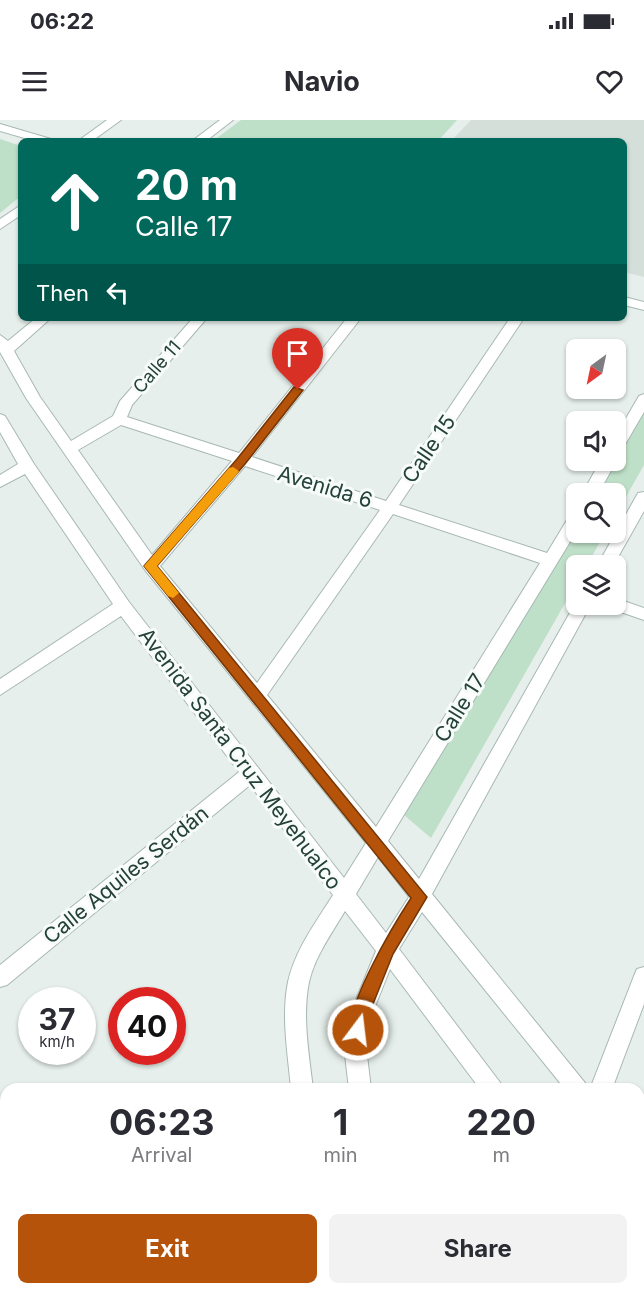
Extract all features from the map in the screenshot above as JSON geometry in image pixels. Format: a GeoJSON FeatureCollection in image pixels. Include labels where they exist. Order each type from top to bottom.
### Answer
{"type":"FeatureCollection","features":[{"type":"Feature","properties":{"kind":"street"},"geometry":{"type":"LineString","coordinates":[[88,138],[115,120]]}},
{"type":"Feature","properties":{"kind":"street"},"geometry":{"type":"LineString","coordinates":[[202,138],[227,120]]}},
{"type":"Feature","properties":{"kind":"street"},"geometry":{"type":"LineString","coordinates":[[0,128],[36,138]]}},
{"type":"Feature","properties":{"kind":"street"},"geometry":{"type":"LineString","coordinates":[[0,225],[18,211]]}},
{"type":"Feature","properties":{"kind":"street"},"geometry":{"type":"LineString","coordinates":[[627,302],[644,306]]}},
{"type":"Feature","properties":{"kind":"street"},"geometry":{"type":"LineString","coordinates":[[39,321],[3,344],[33,398],[150,566],[574,1083]]}},
{"type":"Feature","properties":{"kind":"street","name":"Calle 11"},"geometry":{"type":"LineString","coordinates":[[119,419],[125,404],[197,321]]}},
{"type":"Feature","properties":{"kind":"street"},"geometry":{"type":"LineString","coordinates":[[150,566],[241,461],[352,321]]}},
{"type":"Feature","properties":{"kind":"street","name":"Calle 15"},"geometry":{"type":"LineString","coordinates":[[257,696],[390,507],[516,321]]}},
{"type":"Feature","properties":{"kind":"street"},"geometry":{"type":"LineString","coordinates":[[626,431],[644,399]]}},
{"type":"Feature","properties":{"kind":"street","name":"Avenida Santa Cruz Meyehualco"},"geometry":{"type":"LineString","coordinates":[[0,419],[27,466],[123,606],[489,1083]]}},
{"type":"Feature","properties":{"kind":"street"},"geometry":{"type":"LineString","coordinates":[[69,450],[119,419]]}},
{"type":"Feature","properties":{"kind":"street","name":"Avenida 6"},"geometry":{"type":"LineString","coordinates":[[119,419],[241,461],[390,507],[552,561]]}},
{"type":"Feature","properties":{"kind":"street"},"geometry":{"type":"LineString","coordinates":[[0,482],[27,466]]}},
{"type":"Feature","properties":{"kind":"street"},"geometry":{"type":"LineString","coordinates":[[611,555],[644,497]]}},
{"type":"Feature","properties":{"kind":"street","name":"Calle 17"},"geometry":{"type":"LineString","coordinates":[[301,1083],[295,1019],[299,981],[312,947],[566,536]]}},
{"type":"Feature","properties":{"kind":"street"},"geometry":{"type":"LineString","coordinates":[[0,688],[123,606]]}},
{"type":"Feature","properties":{"kind":"street"},"geometry":{"type":"LineString","coordinates":[[626,608],[644,614]]}},
{"type":"Feature","properties":{"kind":"street"},"geometry":{"type":"LineString","coordinates":[[359,1083],[355,1047],[360,1014],[387,950],[420,897],[577,615]]}},
{"type":"Feature","properties":{"kind":"street","name":"Calle Aquiles Serdán"},"geometry":{"type":"LineString","coordinates":[[0,978],[252,772]]}},
{"type":"Feature","properties":{"kind":"street"},"geometry":{"type":"LineString","coordinates":[[603,1083],[644,976]]}},
{"type":"Feature","properties":{"kind":"shaded area"},"geometry":{"type":"Polygon","coordinates":[[[471,120],[644,120],[644,277],[627,273],[627,138],[454,138],[471,120]]]}},
{"type":"Feature","properties":{"kind":"green space"},"geometry":{"type":"Polygon","coordinates":[[[241,120],[457,120],[441,138],[217,138],[241,120]]]}},
{"type":"Feature","properties":{"kind":"green space"},"geometry":{"type":"Polygon","coordinates":[[[0,139],[18,145],[18,198],[0,213],[0,139]]]}},
{"type":"Feature","properties":{"kind":"green space"},"geometry":{"type":"Polygon","coordinates":[[[644,412],[644,465],[626,497],[626,483],[602,483],[609,471],[626,471],[626,442],[644,412]]]}},
{"type":"Feature","properties":{"kind":"green space"},"geometry":{"type":"Polygon","coordinates":[[[566,543],[599,543],[593,555],[566,555],[566,602],[431,838],[404,815],[566,543]]]}},
{"type":"Feature","properties":{"kind":"slow traffic"},"geometry":{"type":"LineString","coordinates":[[173,593],[150,566],[233,471]]}},
{"type":"Feature","properties":{"kind":"route"},"geometry":{"type":"LineString","coordinates":[[298,390],[241,461],[150,566],[420,897],[387,950],[360,1014],[358,1030]]}}]}
